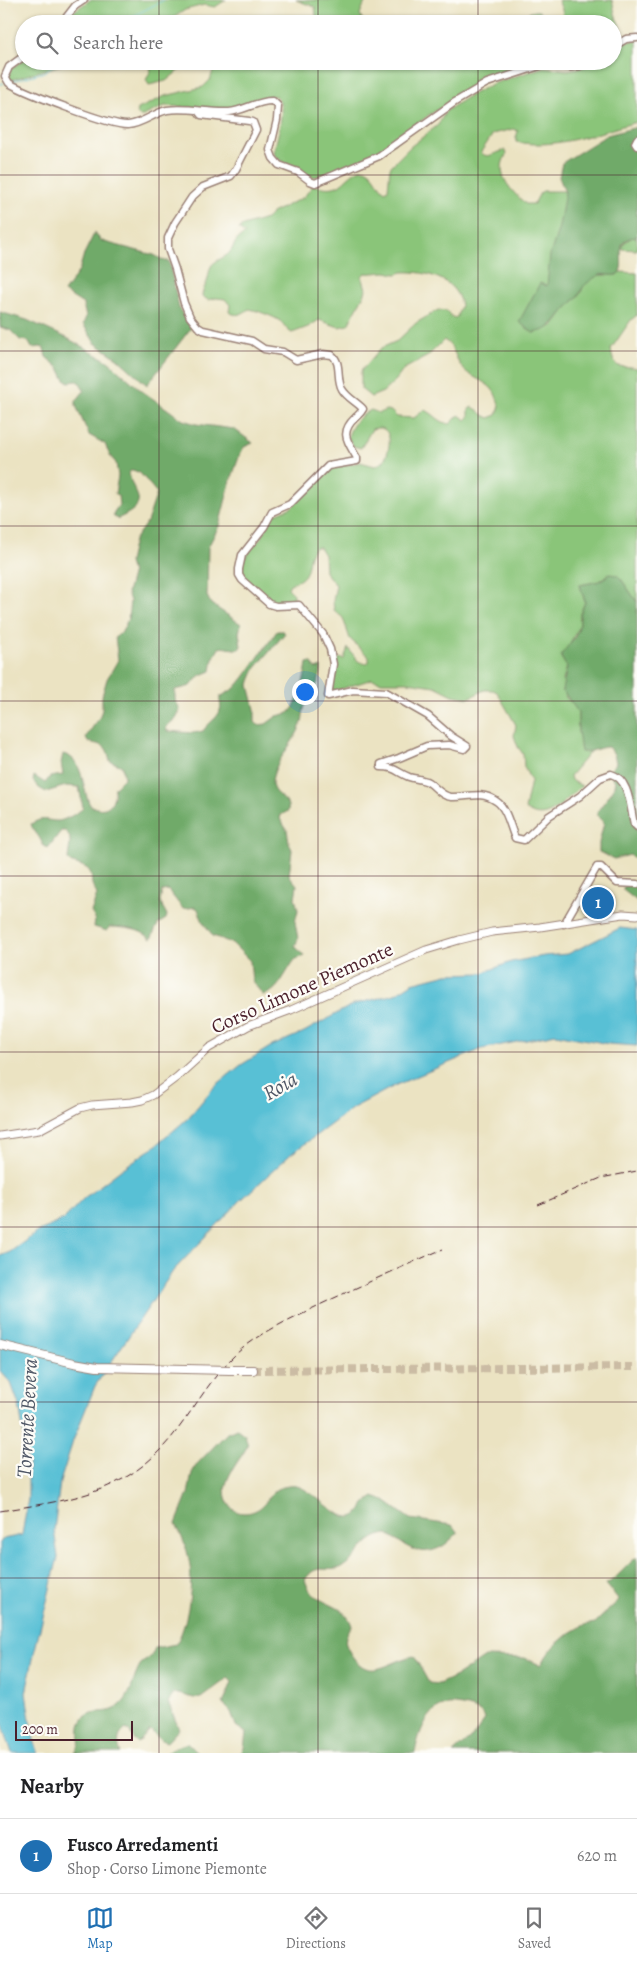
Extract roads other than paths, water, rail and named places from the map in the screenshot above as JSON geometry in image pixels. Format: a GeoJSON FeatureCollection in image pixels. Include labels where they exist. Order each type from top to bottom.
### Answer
{"type":"FeatureCollection","features":[{"type":"Feature","properties":{"kind":"highway"},"geometry":{"type":"LineString","coordinates":[[0,1345],[97,1367],[253,1370]]}},
{"type":"Feature","properties":{"kind":"main road"},"geometry":{"type":"LineString","coordinates":[[68,15],[75,6],[84,0]]}},
{"type":"Feature","properties":{"kind":"main road"},"geometry":{"type":"LineString","coordinates":[[622,41],[637,38]]}},
{"type":"Feature","properties":{"kind":"main road"},"geometry":{"type":"LineString","coordinates":[[15,64],[6,71],[4,76],[9,83],[88,114],[122,125],[129,125],[165,111],[230,112],[267,101],[275,102],[278,106],[278,120],[270,150],[272,158],[279,165],[298,172],[310,181],[315,182],[379,156],[455,102],[487,82],[527,70]]}},
{"type":"Feature","properties":{"kind":"main road"},"geometry":{"type":"LineString","coordinates":[[198,111],[201,116],[249,120],[253,122],[256,130],[236,169],[230,176],[203,187],[192,197],[170,232],[168,249],[190,317],[203,330],[252,341],[264,349],[283,352],[296,360],[332,354],[336,359],[343,391],[364,409],[352,421],[346,433],[346,440],[357,461],[328,466],[290,504],[272,512],[264,527],[242,555],[239,569],[242,580],[269,604],[276,606],[299,605],[323,634],[330,649],[333,664],[328,696],[354,690],[386,692],[428,716],[451,736],[467,746],[464,749],[449,745],[428,746],[400,758],[385,761],[381,764],[381,767],[393,768],[409,777],[424,780],[442,794],[451,797],[486,795],[501,805],[515,838],[520,841],[524,840],[538,825],[580,796],[600,778],[611,774],[621,779],[625,786],[634,824],[637,827]]}},
{"type":"Feature","properties":{"kind":"main road"},"geometry":{"type":"LineString","coordinates":[[637,139],[635,143],[637,146]]}},
{"type":"Feature","properties":{"kind":"main road"},"geometry":{"type":"LineString","coordinates":[[564,924],[596,868],[602,867],[617,883],[637,884]]}},
{"type":"Feature","properties":{"kind":"main road","name":"Corso Limone Piemonte"},"geometry":{"type":"LineString","coordinates":[[0,1136],[39,1130],[80,1108],[92,1104],[142,1100],[153,1095],[177,1077],[209,1048],[248,1026],[291,1010],[426,950],[492,932],[564,924],[623,914],[637,915]]}},
{"type":"Feature","properties":{"kind":"water"},"geometry":{"type":"Polygon","coordinates":[[[620,928],[637,930],[637,1046],[609,1044],[556,1034],[482,1049],[396,1085],[353,1108],[291,1154],[241,1200],[173,1271],[95,1386],[73,1441],[60,1482],[54,1530],[58,1557],[26,1693],[32,1733],[38,1753],[12,1753],[0,1717],[0,1543],[3,1539],[22,1535],[28,1499],[28,1463],[19,1405],[11,1383],[0,1371],[0,1256],[10,1252],[36,1233],[64,1219],[84,1198],[158,1144],[188,1118],[215,1086],[241,1065],[270,1047],[304,1032],[352,1005],[395,994],[412,983],[447,974],[482,973],[511,962],[568,954],[620,928]]]}},
{"type":"Feature","properties":{"kind":"waterway"},"geometry":{"type":"LineString","coordinates":[[135,15],[164,0]]}},
{"type":"Feature","properties":{"kind":"waterway"},"geometry":{"type":"LineString","coordinates":[[13,81],[47,70]]}},
{"type":"Feature","properties":{"kind":"waterway"},"geometry":{"type":"LineString","coordinates":[[0,84],[4,83]]}},
{"type":"Feature","properties":{"kind":"tunnel"},"geometry":{"type":"LineString","coordinates":[[253,1370],[637,1367]]}},
{"type":"Feature","properties":{"kind":"railway"},"geometry":{"type":"LineString","coordinates":[[538,1205],[601,1178],[637,1171]]}},
{"type":"Feature","properties":{"kind":"railway"},"geometry":{"type":"LineString","coordinates":[[0,1511],[79,1496],[123,1479],[143,1466],[162,1448],[225,1365],[253,1340],[297,1316],[443,1249]]}},
{"type":"Feature","properties":{"kind":"place","name":"Fusco Arredamenti"},"geometry":{"type":"Point","coordinates":[598,903]}},
{"type":"Feature","properties":{"kind":"water label","name":"Roia"},"geometry":{"type":"Point","coordinates":[280,1086]}},
{"type":"Feature","properties":{"kind":"water label","name":"Torrente Bevera"},"geometry":{"type":"Point","coordinates":[27,1418]}}]}
